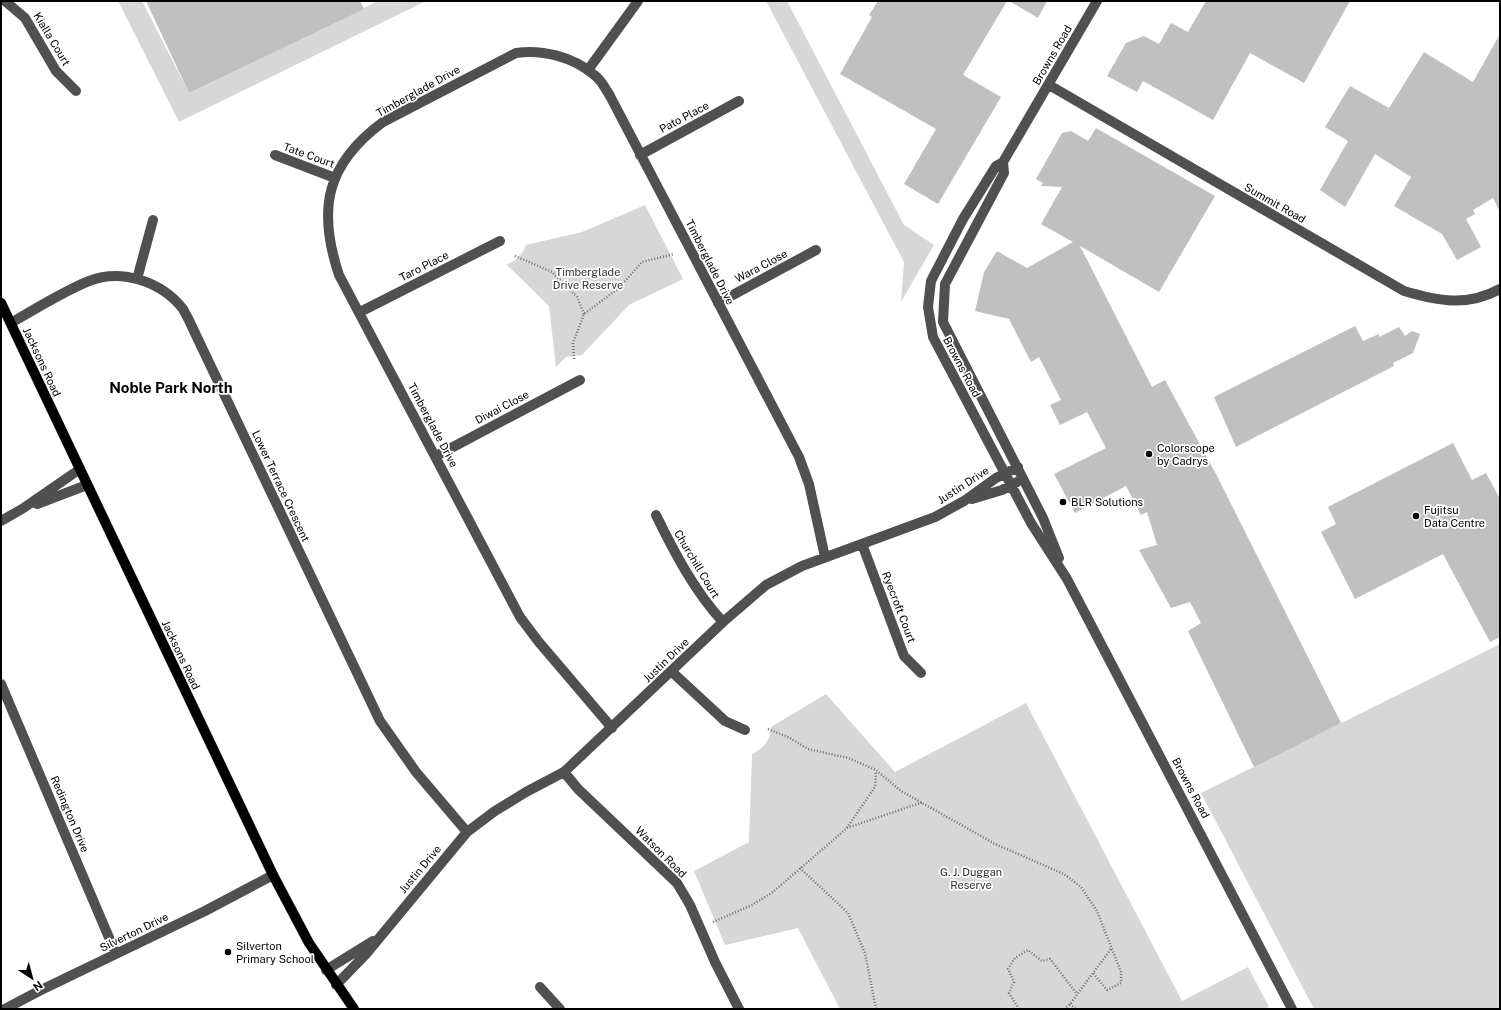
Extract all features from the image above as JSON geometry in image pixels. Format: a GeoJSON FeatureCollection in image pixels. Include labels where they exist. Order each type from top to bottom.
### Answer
{"type":"FeatureCollection","features":[{"type":"Feature","properties":{"kind":"main road","name":"Jacksons Road"},"geometry":{"type":"LineString","coordinates":[[1,303],[6,319],[80,469],[273,875],[300,927],[326,970],[354,1009]]}},
{"type":"Feature","properties":{"kind":"street","name":"Kialla Court"},"geometry":{"type":"LineString","coordinates":[[5,1],[25,18],[56,71],[76,91]]}},
{"type":"Feature","properties":{"kind":"street"},"geometry":{"type":"LineString","coordinates":[[588,70],[638,1]]}},
{"type":"Feature","properties":{"kind":"street","name":"Browns Road"},"geometry":{"type":"LineString","coordinates":[[1097,1],[1003,162],[996,166],[975,199],[931,281],[928,307],[933,337],[1031,523],[1067,579],[1292,1009]]}},
{"type":"Feature","properties":{"kind":"street","name":"Timberglade Drive"},"geometry":{"type":"LineString","coordinates":[[612,728],[538,641],[520,617],[340,275],[328,234],[327,215],[330,194],[335,178],[350,154],[372,130],[383,122],[508,56],[526,52],[546,53],[561,57],[588,70],[600,81],[610,96],[804,469],[825,557]]}},
{"type":"Feature","properties":{"kind":"street","name":"Summit Road"},"geometry":{"type":"LineString","coordinates":[[1049,85],[1404,291],[1435,300],[1461,302],[1491,294],[1500,289]]}},
{"type":"Feature","properties":{"kind":"street","name":"Pato Place"},"geometry":{"type":"LineString","coordinates":[[640,155],[739,101]]}},
{"type":"Feature","properties":{"kind":"street","name":"Tate Court"},"geometry":{"type":"LineString","coordinates":[[275,155],[335,178]]}},
{"type":"Feature","properties":{"kind":"street","name":"Browns Road"},"geometry":{"type":"LineString","coordinates":[[1003,162],[1004,173],[945,284],[944,322],[1043,518],[1067,579]]}},
{"type":"Feature","properties":{"kind":"street"},"geometry":{"type":"LineString","coordinates":[[137,279],[153,220]]}},
{"type":"Feature","properties":{"kind":"street","name":"Taro Place"},"geometry":{"type":"LineString","coordinates":[[360,312],[500,241]]}},
{"type":"Feature","properties":{"kind":"street","name":"Wara Close"},"geometry":{"type":"LineString","coordinates":[[718,303],[816,250]]}},
{"type":"Feature","properties":{"kind":"street","name":"Lower Terrace Crescent"},"geometry":{"type":"LineString","coordinates":[[6,319],[89,281],[124,276],[137,279],[166,292],[183,310],[380,721],[416,772],[467,832]]}},
{"type":"Feature","properties":{"kind":"street","name":"Diwai Close"},"geometry":{"type":"LineString","coordinates":[[436,456],[580,380]]}},
{"type":"Feature","properties":{"kind":"street","name":"Justin Drive"},"geometry":{"type":"LineString","coordinates":[[336,985],[366,954],[467,832],[520,796],[564,772],[723,622],[766,585],[802,566],[935,516],[964,501],[1005,473],[1018,467]]}},
{"type":"Feature","properties":{"kind":"street"},"geometry":{"type":"LineString","coordinates":[[1,521],[22,509],[80,469]]}},
{"type":"Feature","properties":{"kind":"street"},"geometry":{"type":"LineString","coordinates":[[964,501],[1002,490],[1024,479]]}},
{"type":"Feature","properties":{"kind":"street"},"geometry":{"type":"LineString","coordinates":[[22,509],[87,485]]}},
{"type":"Feature","properties":{"kind":"street","name":"Churchill Court"},"geometry":{"type":"LineString","coordinates":[[656,516],[666,536],[706,602],[723,622]]}},
{"type":"Feature","properties":{"kind":"street","name":"Ryecroft Court"},"geometry":{"type":"LineString","coordinates":[[862,544],[904,656],[920,673]]}},
{"type":"Feature","properties":{"kind":"street"},"geometry":{"type":"LineString","coordinates":[[671,671],[725,721],[745,730]]}},
{"type":"Feature","properties":{"kind":"street","name":"Redington Drive"},"geometry":{"type":"LineString","coordinates":[[1,684],[116,954]]}},
{"type":"Feature","properties":{"kind":"street","name":"Watson Road"},"geometry":{"type":"LineString","coordinates":[[564,772],[578,789],[677,883],[690,905],[714,962],[739,1009]]}},
{"type":"Feature","properties":{"kind":"street","name":"Silverton Drive"},"geometry":{"type":"LineString","coordinates":[[5,1009],[205,911],[273,875]]}},
{"type":"Feature","properties":{"kind":"street","name":"Justin Drive"},"geometry":{"type":"LineString","coordinates":[[326,970],[378,938]]}},
{"type":"Feature","properties":{"kind":"street"},"geometry":{"type":"LineString","coordinates":[[540,986],[560,1009]]}},
{"type":"Feature","properties":{"kind":"path"},"geometry":{"type":"LineString","coordinates":[[574,359],[573,343],[584,314],[619,288],[642,262],[674,254]]}},
{"type":"Feature","properties":{"kind":"path"},"geometry":{"type":"LineString","coordinates":[[515,256],[552,272],[577,297],[584,314]]}},
{"type":"Feature","properties":{"kind":"path"},"geometry":{"type":"LineString","coordinates":[[768,729],[790,738],[808,750],[848,758],[876,770],[901,790],[995,844],[1064,874],[1081,887],[1097,912],[1120,972],[1121,983],[1107,990],[1093,973]]}},
{"type":"Feature","properties":{"kind":"path"},"geometry":{"type":"LineString","coordinates":[[713,922],[752,905],[773,892],[846,829],[875,787],[876,770]]}},
{"type":"Feature","properties":{"kind":"path"},"geometry":{"type":"LineString","coordinates":[[846,829],[924,802]]}},
{"type":"Feature","properties":{"kind":"path"},"geometry":{"type":"LineString","coordinates":[[800,868],[848,913],[865,953],[876,1009]]}},
{"type":"Feature","properties":{"kind":"path"},"geometry":{"type":"LineString","coordinates":[[1064,1009],[1070,1004],[1112,949]]}},
{"type":"Feature","properties":{"kind":"path"},"geometry":{"type":"LineString","coordinates":[[1019,1009],[1009,993],[1014,982],[1008,969],[1015,958],[1028,950],[1042,962],[1050,959],[1077,994]]}},
{"type":"Feature","properties":{"kind":"path"},"geometry":{"type":"LineString","coordinates":[[1070,1004],[1076,1009]]}},
{"type":"Feature","properties":{"kind":"green space"},"geometry":{"type":"Polygon","coordinates":[[[118,1],[142,1],[189,93],[378,1],[426,1],[179,122],[118,1]]]}},
{"type":"Feature","properties":{"kind":"green space"},"geometry":{"type":"Polygon","coordinates":[[[766,1],[787,1],[904,225],[934,245],[901,302],[904,262],[766,1]]]}},
{"type":"Feature","properties":{"kind":"green space","name":"Timberglade Drive Reserve"},"geometry":{"type":"Polygon","coordinates":[[[645,205],[683,279],[629,305],[582,355],[566,357],[556,367],[549,306],[506,264],[513,262],[518,258],[526,245],[582,232],[645,205]]]}},
{"type":"Feature","properties":{"kind":"green space"},"geometry":{"type":"Polygon","coordinates":[[[1500,644],[1500,1009],[1314,1009],[1201,793],[1500,644]]]}},
{"type":"Feature","properties":{"kind":"green space","name":"G. J. Duggan Reserve"},"geometry":{"type":"Polygon","coordinates":[[[826,694],[895,772],[1026,703],[1182,1001],[1248,967],[1269,1007],[1264,1009],[840,1009],[798,928],[725,945],[694,871],[749,842],[752,754],[766,744],[771,727],[826,694]]]}},
{"type":"Feature","properties":{"kind":"building"},"geometry":{"type":"Polygon","coordinates":[[[146,1],[360,1],[364,9],[189,93],[146,1]]]}},
{"type":"Feature","properties":{"kind":"building"},"geometry":{"type":"Polygon","coordinates":[[[878,1],[1007,1],[963,75],[1001,97],[938,204],[904,184],[936,129],[840,74],[872,17],[869,15],[878,1]]]}},
{"type":"Feature","properties":{"kind":"building"},"geometry":{"type":"Polygon","coordinates":[[[1009,1],[1047,1],[1038,18],[1009,1]]]}},
{"type":"Feature","properties":{"kind":"building"},"geometry":{"type":"Polygon","coordinates":[[[1206,1],[1350,1],[1304,83],[1250,53],[1213,120],[1143,81],[1137,92],[1107,76],[1126,43],[1144,36],[1159,44],[1171,23],[1188,32],[1206,1]]]}},
{"type":"Feature","properties":{"kind":"building"},"geometry":{"type":"Polygon","coordinates":[[[1500,34],[1500,212],[1493,198],[1473,210],[1475,214],[1466,219],[1481,247],[1457,260],[1442,234],[1394,206],[1411,177],[1375,154],[1345,207],[1320,190],[1348,141],[1325,127],[1350,86],[1389,108],[1424,52],[1473,82],[1500,34]]]}},
{"type":"Feature","properties":{"kind":"building"},"geometry":{"type":"Polygon","coordinates":[[[1096,128],[1215,196],[1159,292],[1080,246],[1152,387],[1165,380],[1216,474],[1341,723],[1254,767],[1188,631],[1201,623],[1190,602],[1171,608],[1139,550],[1157,545],[1147,512],[1141,515],[1126,486],[1075,513],[1054,474],[1106,448],[1087,412],[1060,425],[1050,405],[1061,400],[1039,357],[1031,362],[1009,319],[975,311],[984,272],[997,251],[1027,268],[1073,242],[1041,224],[1062,187],[1041,186],[1043,183],[1036,179],[1062,133],[1071,131],[1088,141],[1096,128]]]}},
{"type":"Feature","properties":{"kind":"building"},"geometry":{"type":"Polygon","coordinates":[[[1355,326],[1363,341],[1379,334],[1379,337],[1399,327],[1405,336],[1412,331],[1420,334],[1413,353],[1393,363],[1394,366],[1236,447],[1214,397],[1355,326]]]}},
{"type":"Feature","properties":{"kind":"building","name":"Fujitsu Data Centre"},"geometry":{"type":"Polygon","coordinates":[[[1453,443],[1472,480],[1486,473],[1500,499],[1500,637],[1490,642],[1443,554],[1355,599],[1321,532],[1336,524],[1328,507],[1453,443]]]}},
{"type":"Feature","properties":{"kind":"place","name":"Colorscope by Cadrys"},"geometry":{"type":"Point","coordinates":[1149,454]}},
{"type":"Feature","properties":{"kind":"place","name":"BLR Solutions"},"geometry":{"type":"Point","coordinates":[1063,502]}},
{"type":"Feature","properties":{"kind":"place","name":"Fujitsu Data Centre"},"geometry":{"type":"Point","coordinates":[1416,516]}},
{"type":"Feature","properties":{"kind":"place","name":"Silverton Primary School"},"geometry":{"type":"Point","coordinates":[228,952]}},
{"type":"Feature","properties":{"kind":"district","name":"Noble Park North"},"geometry":{"type":"Point","coordinates":[171,388]}}]}
